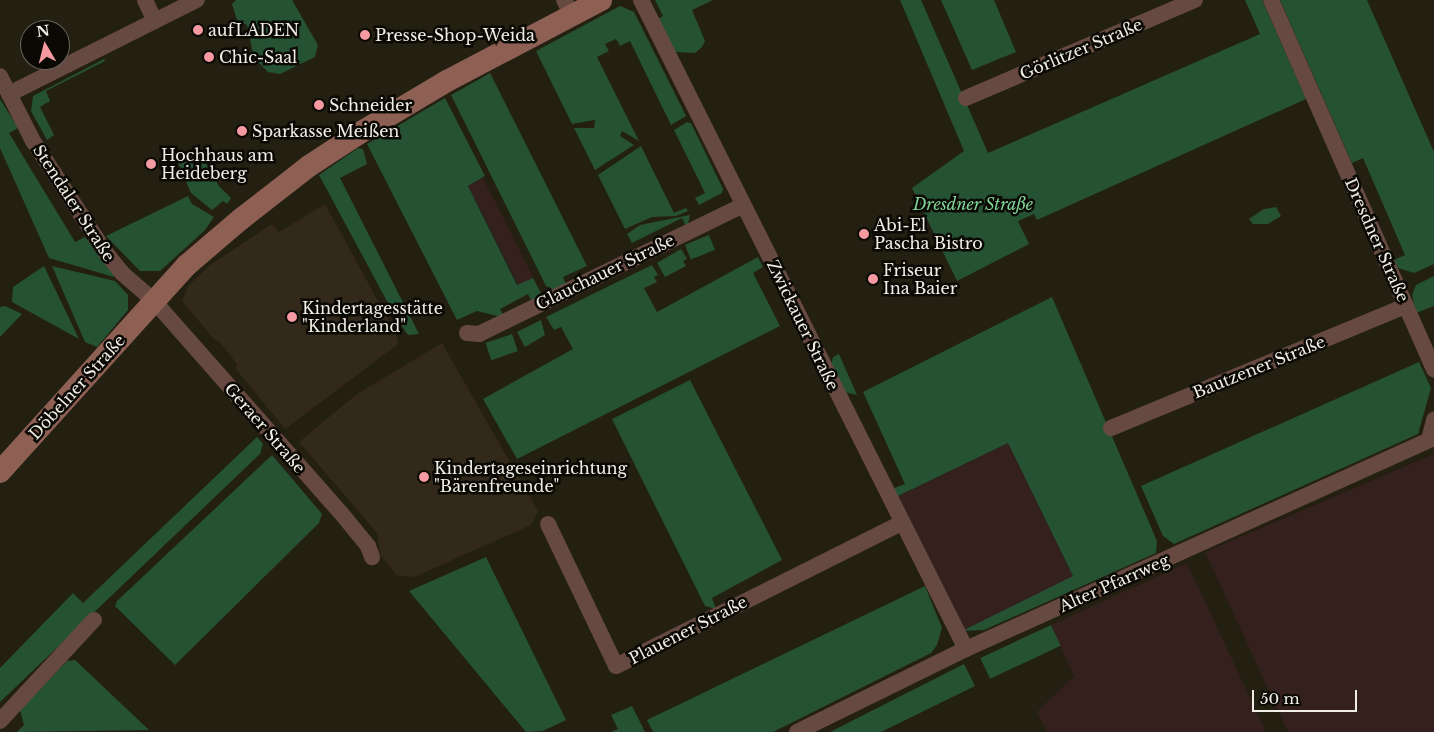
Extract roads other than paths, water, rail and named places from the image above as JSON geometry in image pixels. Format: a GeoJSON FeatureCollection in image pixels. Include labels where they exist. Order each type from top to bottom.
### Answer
{"type":"FeatureCollection","features":[{"type":"Feature","properties":{"kind":"street"},"geometry":{"type":"LineString","coordinates":[[145,0],[155,21]]}},
{"type":"Feature","properties":{"kind":"street","name":"Stendaler Straße"},"geometry":{"type":"LineString","coordinates":[[154,301],[122,273],[89,230],[33,141],[5,85],[155,21],[197,0]]}},
{"type":"Feature","properties":{"kind":"street","name":"Döbelner Straße"},"geometry":{"type":"LineString","coordinates":[[0,472],[154,301],[208,245],[309,166],[568,7],[601,0]]}},
{"type":"Feature","properties":{"kind":"street","name":"Zwickauer Straße"},"geometry":{"type":"LineString","coordinates":[[641,0],[966,649]]}},
{"type":"Feature","properties":{"kind":"street","name":"Görlitzer Straße"},"geometry":{"type":"LineString","coordinates":[[966,98],[1195,0]]}},
{"type":"Feature","properties":{"kind":"street","name":"Dresdner Straße"},"geometry":{"type":"LineString","coordinates":[[1271,0],[1434,370]]}},
{"type":"Feature","properties":{"kind":"street","name":"Glauchauer Straße"},"geometry":{"type":"LineString","coordinates":[[467,333],[479,334],[743,205]]}},
{"type":"Feature","properties":{"kind":"street","name":"Geraer Straße"},"geometry":{"type":"LineString","coordinates":[[154,301],[340,513],[368,546],[372,557]]}},
{"type":"Feature","properties":{"kind":"street","name":"Bautzener Straße"},"geometry":{"type":"LineString","coordinates":[[1111,428],[1406,306]]}},
{"type":"Feature","properties":{"kind":"street"},"geometry":{"type":"LineString","coordinates":[[1432,439],[1434,420]]}},
{"type":"Feature","properties":{"kind":"street","name":"Alter Pfarrweg"},"geometry":{"type":"LineString","coordinates":[[796,732],[966,649],[1432,439]]}},
{"type":"Feature","properties":{"kind":"street","name":"Plauener Straße"},"geometry":{"type":"LineString","coordinates":[[548,524],[616,666],[902,523]]}},
{"type":"Feature","properties":{"kind":"street"},"geometry":{"type":"LineString","coordinates":[[0,721],[94,620]]}},
{"type":"Feature","properties":{"kind":"place","name":"aufLADEN"},"geometry":{"type":"Point","coordinates":[198,30]}},
{"type":"Feature","properties":{"kind":"place","name":"Presse-Shop-Weida"},"geometry":{"type":"Point","coordinates":[365,35]}},
{"type":"Feature","properties":{"kind":"place","name":"Chic-Saal"},"geometry":{"type":"Point","coordinates":[209,57]}},
{"type":"Feature","properties":{"kind":"place","name":"Schneider"},"geometry":{"type":"Point","coordinates":[319,105]}},
{"type":"Feature","properties":{"kind":"place","name":"Sparkasse Meißen"},"geometry":{"type":"Point","coordinates":[242,131]}},
{"type":"Feature","properties":{"kind":"place","name":"Hochhaus am Heideberg"},"geometry":{"type":"Point","coordinates":[151,164]}},
{"type":"Feature","properties":{"kind":"place","name":"Abi-El Pascha Bistro"},"geometry":{"type":"Point","coordinates":[864,234]}},
{"type":"Feature","properties":{"kind":"place","name":"Friseur Ina Baier"},"geometry":{"type":"Point","coordinates":[873,279]}},
{"type":"Feature","properties":{"kind":"place","name":"Kindertagesstätte \"Kinderland\""},"geometry":{"type":"Point","coordinates":[292,317]}},
{"type":"Feature","properties":{"kind":"place","name":"Kindertageseinrichtung \"Bärenfreunde\""},"geometry":{"type":"Point","coordinates":[424,477]}}]}
